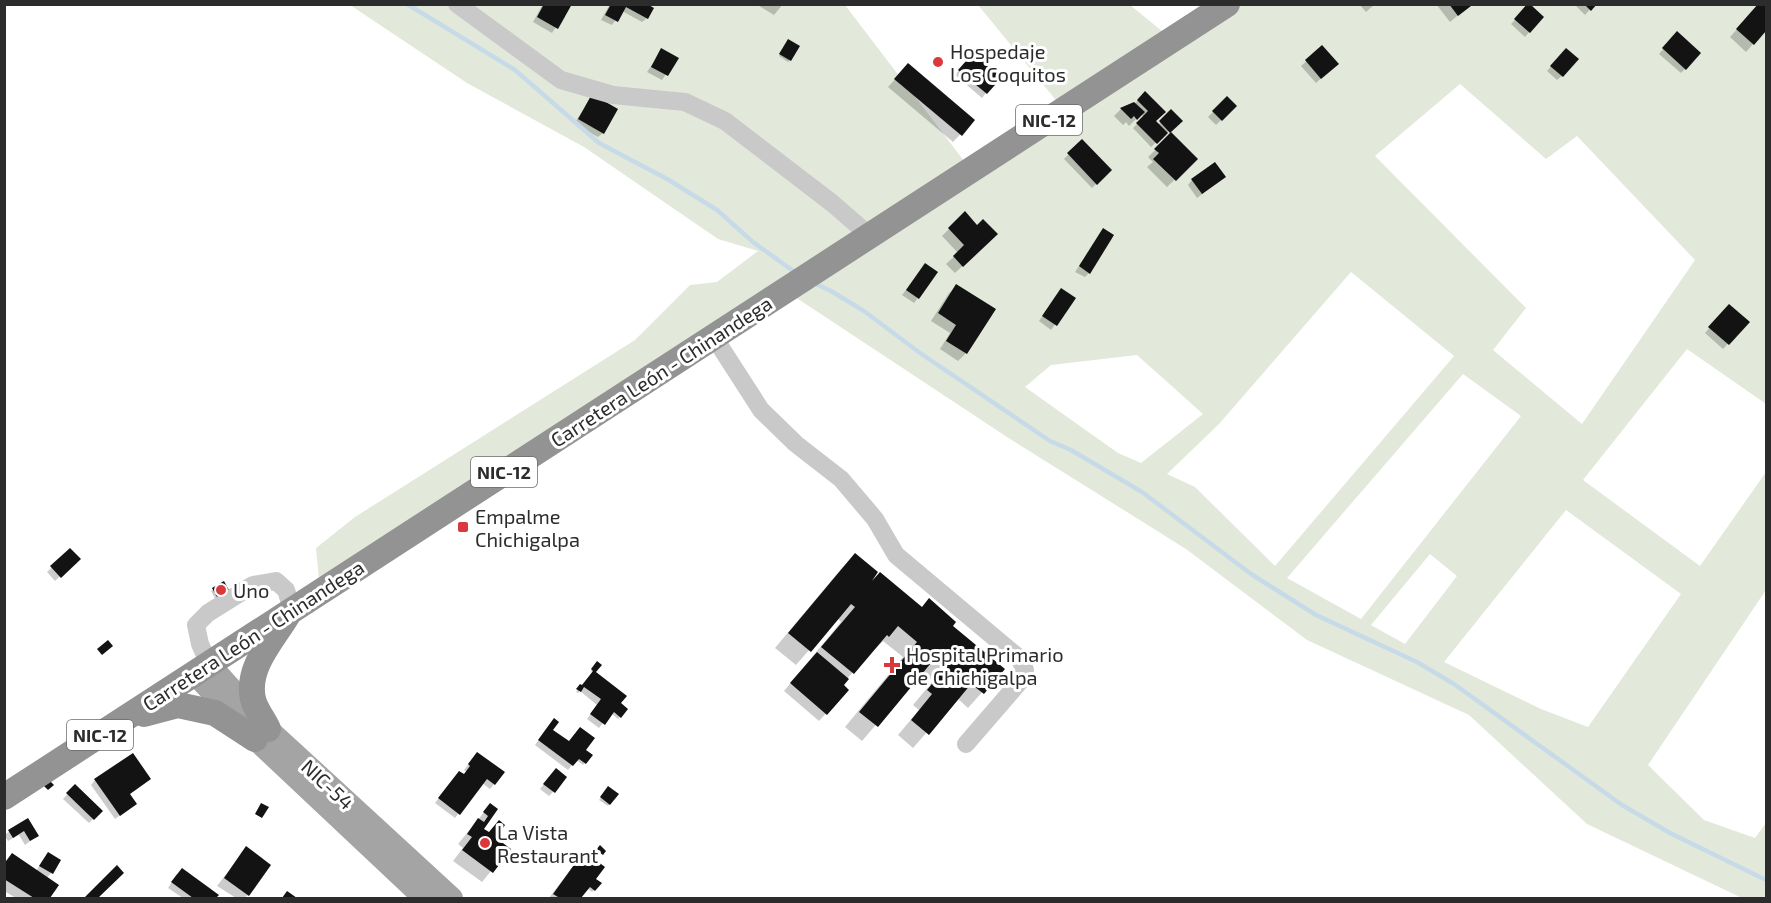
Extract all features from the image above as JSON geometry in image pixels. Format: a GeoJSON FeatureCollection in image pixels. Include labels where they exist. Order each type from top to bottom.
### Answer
{"type":"FeatureCollection","features":[{"type":"Feature","properties":{"kind":"highway","name":"Carretera León - Chinandega"},"geometry":{"type":"LineString","coordinates":[[4,797],[1227,4]]}},
{"type":"Feature","properties":{"kind":"highway"},"geometry":{"type":"LineString","coordinates":[[262,734],[253,699],[253,682],[257,662],[292,609]]}},
{"type":"Feature","properties":{"kind":"highway"},"geometry":{"type":"LineString","coordinates":[[126,718],[178,705],[215,713],[262,734]]}},
{"type":"Feature","properties":{"kind":"main road","name":"NIC-54"},"geometry":{"type":"LineString","coordinates":[[202,669],[262,734],[424,898]]}},
{"type":"Feature","properties":{"kind":"main road","name":"NIC-54"},"geometry":{"type":"LineString","coordinates":[[262,734],[452,898]]}},
{"type":"Feature","properties":{"kind":"street"},"geometry":{"type":"LineString","coordinates":[[457,4],[561,80],[613,95],[685,102],[725,121],[832,203],[870,236]]}},
{"type":"Feature","properties":{"kind":"street"},"geometry":{"type":"LineString","coordinates":[[714,337],[761,410],[796,444],[841,479],[875,519],[896,555],[1019,658],[1025,670],[1022,679],[966,744]]}},
{"type":"Feature","properties":{"kind":"street"},"geometry":{"type":"LineString","coordinates":[[202,669],[196,625],[208,613],[253,585],[276,582],[286,590],[292,609]]}},
{"type":"Feature","properties":{"kind":"green space"},"geometry":{"type":"Polygon","coordinates":[[[350,5],[845,5],[971,170],[1064,110],[978,5],[1130,5],[1173,40],[1204,5],[1766,5],[1766,404],[1687,349],[1583,480],[1700,566],[1766,472],[1766,590],[1648,765],[1704,820],[1755,838],[1766,823],[1766,898],[1742,898],[1587,824],[1469,715],[1307,640],[1186,549],[1007,437],[786,291],[320,591],[316,548],[355,517],[635,340],[690,285],[717,282],[758,251],[718,239],[584,147],[467,83],[350,5]],[[1460,84],[1375,156],[1526,308],[1493,350],[1582,424],[1695,260],[1577,136],[1546,159],[1460,84]],[[1351,272],[1219,424],[1167,474],[1195,487],[1275,566],[1454,356],[1351,272]],[[1137,355],[1051,365],[1025,387],[1118,453],[1141,463],[1203,414],[1137,355]],[[1463,374],[1287,578],[1361,619],[1521,416],[1463,374]],[[1566,510],[1444,662],[1541,709],[1588,727],[1681,594],[1566,510]],[[1430,554],[1371,625],[1405,644],[1457,576],[1430,554]]]}},
{"type":"Feature","properties":{"kind":"building"},"geometry":{"type":"Polygon","coordinates":[[[544,4],[572,4],[558,29],[537,17],[544,4]]]}},
{"type":"Feature","properties":{"kind":"building"},"geometry":{"type":"Polygon","coordinates":[[[611,4],[647,4],[654,8],[648,19],[626,7],[618,22],[605,15],[611,4]]]}},
{"type":"Feature","properties":{"kind":"building"},"geometry":{"type":"Polygon","coordinates":[[[1449,4],[1469,4],[1471,6],[1458,16],[1449,4]]]}},
{"type":"Feature","properties":{"kind":"building"},"geometry":{"type":"Polygon","coordinates":[[[1527,4],[1530,4],[1544,17],[1530,33],[1514,19],[1527,4]]]}},
{"type":"Feature","properties":{"kind":"building"},"geometry":{"type":"Polygon","coordinates":[[[1584,4],[1597,4],[1591,11],[1584,4]]]}},
{"type":"Feature","properties":{"kind":"building"},"geometry":{"type":"Polygon","coordinates":[[[1758,4],[1766,4],[1766,31],[1754,45],[1736,29],[1758,4]]]}},
{"type":"Feature","properties":{"kind":"building"},"geometry":{"type":"Polygon","coordinates":[[[1677,31],[1701,53],[1686,70],[1662,48],[1677,31]]]}},
{"type":"Feature","properties":{"kind":"building"},"geometry":{"type":"Polygon","coordinates":[[[788,39],[800,46],[791,61],[779,54],[788,39]]]}},
{"type":"Feature","properties":{"kind":"building"},"geometry":{"type":"Polygon","coordinates":[[[1322,45],[1339,64],[1321,79],[1305,60],[1322,45]]]}},
{"type":"Feature","properties":{"kind":"building"},"geometry":{"type":"Polygon","coordinates":[[[661,48],[679,58],[668,76],[651,67],[661,48]]]}},
{"type":"Feature","properties":{"kind":"building"},"geometry":{"type":"Polygon","coordinates":[[[1566,48],[1579,59],[1563,77],[1550,66],[1566,48]]]}},
{"type":"Feature","properties":{"kind":"building"},"geometry":{"type":"Polygon","coordinates":[[[974,52],[1002,77],[987,94],[958,70],[974,52]]]}},
{"type":"Feature","properties":{"kind":"building"},"geometry":{"type":"Polygon","coordinates":[[[908,63],[975,120],[962,136],[894,79],[908,63]]]}},
{"type":"Feature","properties":{"kind":"building"},"geometry":{"type":"Polygon","coordinates":[[[1145,91],[1166,112],[1156,121],[1168,133],[1157,144],[1136,123],[1148,111],[1137,100],[1145,91]]]}},
{"type":"Feature","properties":{"kind":"building"},"geometry":{"type":"Polygon","coordinates":[[[592,94],[618,109],[604,134],[578,119],[592,94]]]}},
{"type":"Feature","properties":{"kind":"building"},"geometry":{"type":"Polygon","coordinates":[[[1227,96],[1237,106],[1222,121],[1212,111],[1227,96]]]}},
{"type":"Feature","properties":{"kind":"building"},"geometry":{"type":"Polygon","coordinates":[[[1134,102],[1145,112],[1137,120],[1134,116],[1131,119],[1120,108],[1134,102]]]}},
{"type":"Feature","properties":{"kind":"building"},"geometry":{"type":"Polygon","coordinates":[[[1171,109],[1183,121],[1170,133],[1159,121],[1171,109]]]}},
{"type":"Feature","properties":{"kind":"building"},"geometry":{"type":"Polygon","coordinates":[[[1171,132],[1198,159],[1176,181],[1153,159],[1159,153],[1154,149],[1171,132]]]}},
{"type":"Feature","properties":{"kind":"building"},"geometry":{"type":"Polygon","coordinates":[[[1082,139],[1112,170],[1097,185],[1067,153],[1082,139]]]}},
{"type":"Feature","properties":{"kind":"building"},"geometry":{"type":"Polygon","coordinates":[[[1215,162],[1226,177],[1202,194],[1191,179],[1215,162]]]}},
{"type":"Feature","properties":{"kind":"building"},"geometry":{"type":"Polygon","coordinates":[[[965,211],[977,225],[983,219],[998,234],[963,267],[953,256],[964,245],[948,228],[965,211]]]}},
{"type":"Feature","properties":{"kind":"building"},"geometry":{"type":"Polygon","coordinates":[[[1103,228],[1114,235],[1090,274],[1079,266],[1103,228]]]}},
{"type":"Feature","properties":{"kind":"building"},"geometry":{"type":"Polygon","coordinates":[[[925,263],[938,272],[919,299],[906,290],[925,263]]]}},
{"type":"Feature","properties":{"kind":"building"},"geometry":{"type":"Polygon","coordinates":[[[956,284],[996,309],[967,354],[946,341],[956,325],[938,313],[956,284]]]}},
{"type":"Feature","properties":{"kind":"building"},"geometry":{"type":"Polygon","coordinates":[[[1061,288],[1076,298],[1057,326],[1042,316],[1061,288]]]}},
{"type":"Feature","properties":{"kind":"building"},"geometry":{"type":"Polygon","coordinates":[[[1729,304],[1750,322],[1729,345],[1708,327],[1729,304]]]}},
{"type":"Feature","properties":{"kind":"building"},"geometry":{"type":"Polygon","coordinates":[[[70,548],[81,559],[61,578],[50,566],[70,548]]]}},
{"type":"Feature","properties":{"kind":"building"},"geometry":{"type":"Polygon","coordinates":[[[855,553],[878,572],[872,581],[880,572],[922,607],[929,598],[956,622],[953,626],[1005,669],[984,694],[971,684],[929,735],[911,720],[932,694],[927,690],[947,665],[936,657],[878,727],[859,712],[917,642],[898,626],[889,637],[887,635],[854,674],[821,647],[855,607],[851,604],[811,652],[788,633],[855,553]]]}},
{"type":"Feature","properties":{"kind":"building","name":"Uno"},"geometry":{"type":"Polygon","coordinates":[[[224,581],[230,592],[218,599],[212,588],[224,581]]]}},
{"type":"Feature","properties":{"kind":"building"},"geometry":{"type":"Polygon","coordinates":[[[108,640],[113,646],[102,655],[97,649],[108,640]]]}},
{"type":"Feature","properties":{"kind":"building"},"geometry":{"type":"Polygon","coordinates":[[[817,652],[849,679],[844,685],[849,690],[827,715],[790,683],[817,652]]]}},
{"type":"Feature","properties":{"kind":"building"},"geometry":{"type":"Polygon","coordinates":[[[597,661],[602,665],[596,672],[627,696],[621,703],[628,709],[621,718],[614,712],[605,725],[590,714],[601,699],[584,687],[581,692],[576,689],[593,671],[591,669],[597,661]]]}},
{"type":"Feature","properties":{"kind":"building"},"geometry":{"type":"Polygon","coordinates":[[[554,718],[559,722],[553,730],[569,741],[580,727],[595,738],[586,750],[593,755],[586,764],[579,759],[573,766],[538,740],[554,718]]]}},
{"type":"Feature","properties":{"kind":"building"},"geometry":{"type":"Polygon","coordinates":[[[477,752],[505,772],[495,785],[487,779],[460,815],[438,798],[459,771],[464,774],[477,752]]]}},
{"type":"Feature","properties":{"kind":"building"},"geometry":{"type":"Polygon","coordinates":[[[133,753],[151,779],[130,794],[137,804],[120,816],[94,779],[133,753]]]}},
{"type":"Feature","properties":{"kind":"building"},"geometry":{"type":"Polygon","coordinates":[[[556,768],[567,777],[555,793],[543,784],[556,768]]]}},
{"type":"Feature","properties":{"kind":"building"},"geometry":{"type":"Polygon","coordinates":[[[50,781],[54,785],[48,790],[44,786],[50,781]]]}},
{"type":"Feature","properties":{"kind":"building"},"geometry":{"type":"Polygon","coordinates":[[[75,784],[103,811],[94,820],[66,793],[75,784]]]}},
{"type":"Feature","properties":{"kind":"building"},"geometry":{"type":"Polygon","coordinates":[[[608,786],[619,794],[610,805],[600,797],[608,786]]]}},
{"type":"Feature","properties":{"kind":"building"},"geometry":{"type":"Polygon","coordinates":[[[261,803],[269,807],[262,818],[255,814],[261,803]]]}},
{"type":"Feature","properties":{"kind":"building","name":"La Vista Restaurant"},"geometry":{"type":"Polygon","coordinates":[[[490,803],[498,809],[484,829],[489,832],[499,820],[505,825],[496,838],[511,849],[493,873],[462,850],[472,837],[467,834],[478,818],[484,822],[488,816],[483,812],[490,803]]]}},
{"type":"Feature","properties":{"kind":"building"},"geometry":{"type":"Polygon","coordinates":[[[28,818],[39,836],[30,841],[24,831],[13,838],[8,830],[28,818]]]}},
{"type":"Feature","properties":{"kind":"building"},"geometry":{"type":"Polygon","coordinates":[[[600,845],[606,851],[603,855],[596,850],[600,845]]]}},
{"type":"Feature","properties":{"kind":"building"},"geometry":{"type":"Polygon","coordinates":[[[246,846],[271,865],[249,896],[224,878],[246,846]]]}},
{"type":"Feature","properties":{"kind":"building"},"geometry":{"type":"Polygon","coordinates":[[[584,851],[605,867],[596,879],[602,883],[595,891],[590,887],[581,898],[557,898],[553,894],[584,851]]]}},
{"type":"Feature","properties":{"kind":"building"},"geometry":{"type":"Polygon","coordinates":[[[48,852],[61,860],[53,874],[39,866],[48,852]]]}},
{"type":"Feature","properties":{"kind":"building"},"geometry":{"type":"Polygon","coordinates":[[[12,853],[59,885],[50,898],[34,898],[4,879],[4,864],[12,853]]]}},
{"type":"Feature","properties":{"kind":"building"},"geometry":{"type":"Polygon","coordinates":[[[117,865],[124,873],[98,898],[86,898],[85,897],[117,865]]]}},
{"type":"Feature","properties":{"kind":"building"},"geometry":{"type":"Polygon","coordinates":[[[182,868],[219,895],[216,898],[193,898],[171,882],[182,868]]]}},
{"type":"Feature","properties":{"kind":"building"},"geometry":{"type":"Polygon","coordinates":[[[287,891],[297,898],[282,898],[287,891]]]}},
{"type":"Feature","properties":{"kind":"waterway"},"geometry":{"type":"LineString","coordinates":[[407,4],[515,70],[599,143],[669,180],[717,210],[753,242],[796,273]]}},
{"type":"Feature","properties":{"kind":"waterway"},"geometry":{"type":"LineString","coordinates":[[814,283],[864,311],[920,353],[1050,441],[1071,450],[1142,492],[1251,574],[1316,615],[1417,662],[1454,684],[1622,805],[1670,833],[1766,880]]}},
{"type":"Feature","properties":{"kind":"place","name":"Hospedaje Los Coquitos"},"geometry":{"type":"Point","coordinates":[938,62]}},
{"type":"Feature","properties":{"kind":"place","name":"Empalme Chichigalpa"},"geometry":{"type":"Point","coordinates":[463,527]}},
{"type":"Feature","properties":{"kind":"place","name":"Uno"},"geometry":{"type":"Point","coordinates":[221,590]}},
{"type":"Feature","properties":{"kind":"place","name":"Hospital Primario de Chichigalpa"},"geometry":{"type":"Point","coordinates":[892,665]}},
{"type":"Feature","properties":{"kind":"place","name":"La Vista Restaurant"},"geometry":{"type":"Point","coordinates":[485,843]}}]}
